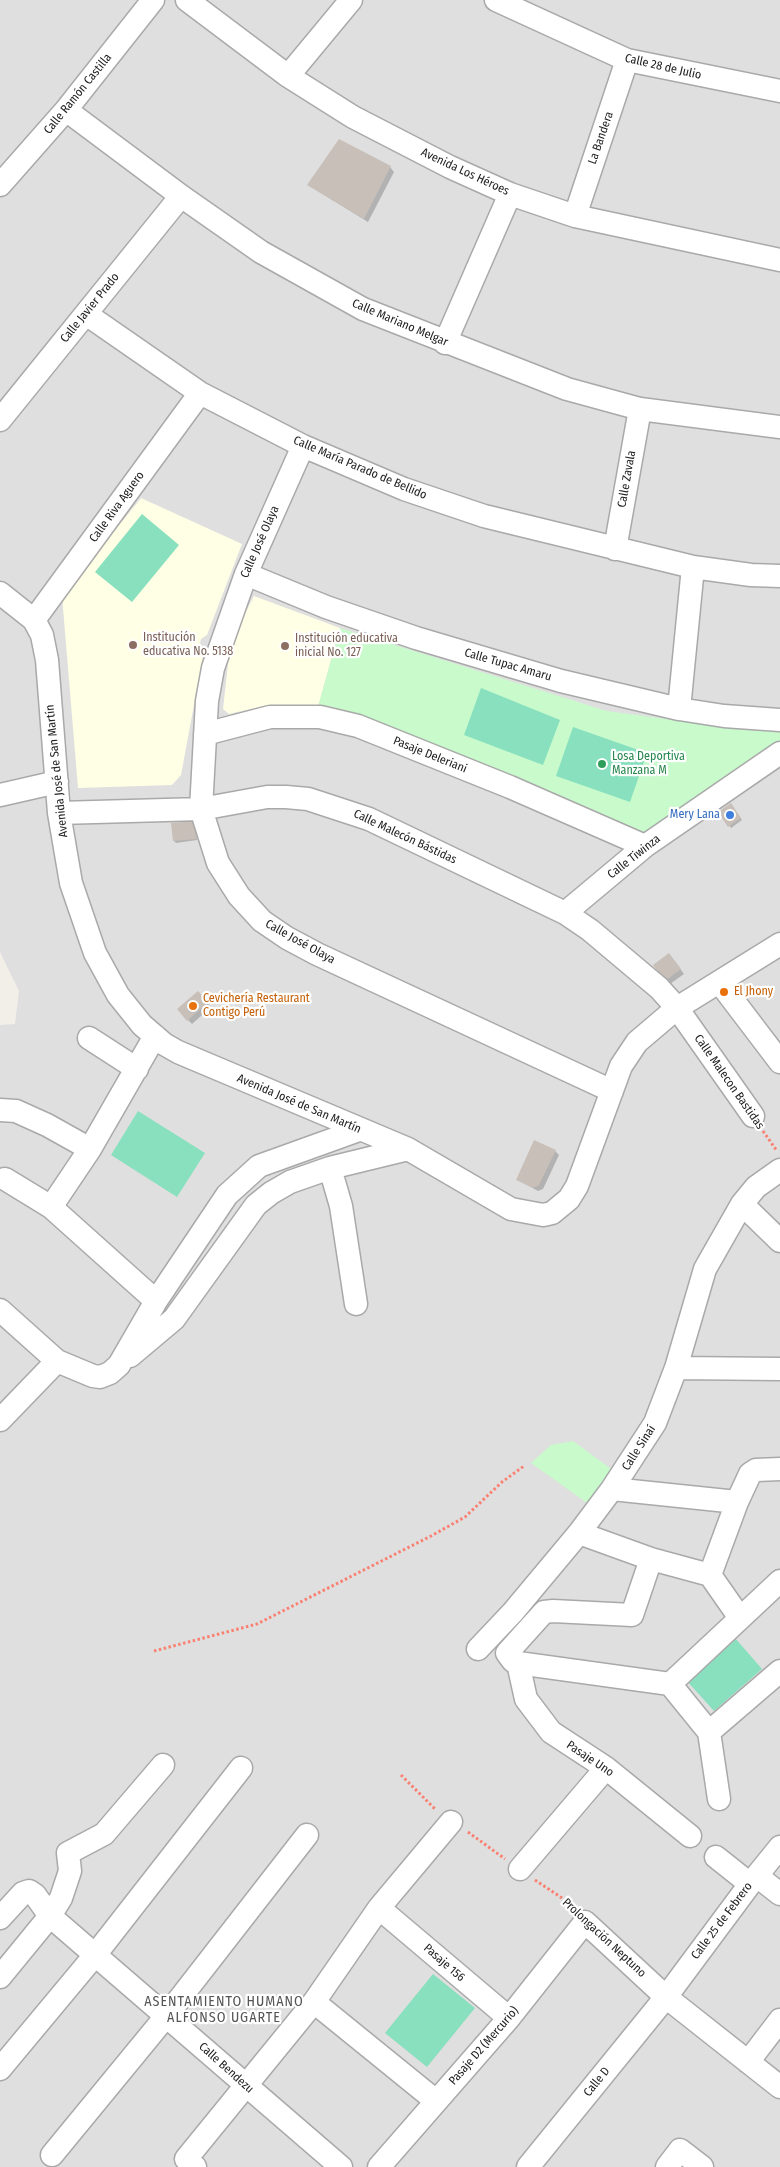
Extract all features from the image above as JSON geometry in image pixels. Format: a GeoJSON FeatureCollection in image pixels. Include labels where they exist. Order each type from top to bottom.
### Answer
{"type":"FeatureCollection","features":[{"type":"Feature","properties":{"kind":"street","name":"Calle Ramón Castilla"},"geometry":{"type":"LineString","coordinates":[[0,185],[66,110],[153,0]]}},
{"type":"Feature","properties":{"kind":"street","name":"Avenida Los Héroes"},"geometry":{"type":"LineString","coordinates":[[187,0],[288,76],[353,118],[450,167],[510,194],[575,216],[780,260]]}},
{"type":"Feature","properties":{"kind":"street"},"geometry":{"type":"LineString","coordinates":[[288,76],[351,0]]}},
{"type":"Feature","properties":{"kind":"street","name":"Calle 28 de Julio"},"geometry":{"type":"LineString","coordinates":[[496,0],[627,60],[780,91]]}},
{"type":"Feature","properties":{"kind":"street","name":"La Bandera"},"geometry":{"type":"LineString","coordinates":[[575,216],[627,60]]}},
{"type":"Feature","properties":{"kind":"street","name":"Calle Mariano Melgar"},"geometry":{"type":"LineString","coordinates":[[66,110],[181,196],[261,252],[354,304],[446,343],[567,389],[640,409],[780,426]]}},
{"type":"Feature","properties":{"kind":"street"},"geometry":{"type":"LineString","coordinates":[[446,343],[510,194]]}},
{"type":"Feature","properties":{"kind":"street","name":"Calle Javier Prado"},"geometry":{"type":"LineString","coordinates":[[0,420],[181,196]]}},
{"type":"Feature","properties":{"kind":"street","name":"Calle María Parado de Bellido"},"geometry":{"type":"LineString","coordinates":[[86,314],[200,393],[303,446],[404,489],[484,516],[615,549],[693,567],[751,575],[780,576]]}},
{"type":"Feature","properties":{"kind":"street","name":"Calle Riva Aguero"},"geometry":{"type":"LineString","coordinates":[[34,620],[200,393]]}},
{"type":"Feature","properties":{"kind":"street","name":"Calle Zavala"},"geometry":{"type":"LineString","coordinates":[[615,549],[640,409]]}},
{"type":"Feature","properties":{"kind":"street","name":"Calle José Olaya"},"geometry":{"type":"LineString","coordinates":[[303,446],[246,574],[213,668],[205,734],[200,809],[218,863],[239,896],[262,922],[317,954],[612,1091]]}},
{"type":"Feature","properties":{"kind":"street"},"geometry":{"type":"LineString","coordinates":[[679,709],[693,567]]}},
{"type":"Feature","properties":{"kind":"street","name":"Calle Tupac Amaru"},"geometry":{"type":"LineString","coordinates":[[246,574],[326,607],[416,638],[561,681],[679,709],[724,716],[780,720]]}},
{"type":"Feature","properties":{"kind":"street","name":"Avenida José de San Martín"},"geometry":{"type":"LineString","coordinates":[[0,593],[34,620],[42,635],[47,660],[59,813],[71,883],[96,953],[118,995],[142,1025],[164,1044],[193,1059],[408,1150],[511,1210],[533,1215],[552,1213],[569,1199],[577,1186],[621,1066],[637,1042],[677,1008],[720,984],[780,944]]}},
{"type":"Feature","properties":{"kind":"street","name":"Pasaje Deleriani"},"geometry":{"type":"LineString","coordinates":[[205,734],[270,717],[320,717],[358,726],[510,787],[645,846]]}},
{"type":"Feature","properties":{"kind":"street","name":"Calle Tiwinza"},"geometry":{"type":"LineString","coordinates":[[564,913],[645,846],[780,753]]}},
{"type":"Feature","properties":{"kind":"street"},"geometry":{"type":"LineString","coordinates":[[0,794],[57,782]]}},
{"type":"Feature","properties":{"kind":"street","name":"Calle Malecón Bástidas"},"geometry":{"type":"LineString","coordinates":[[59,813],[200,809],[277,797],[308,800],[336,807],[369,819],[564,913],[598,937],[659,988],[677,1008]]}},
{"type":"Feature","properties":{"kind":"street"},"geometry":{"type":"LineString","coordinates":[[720,984],[780,1062]]}},
{"type":"Feature","properties":{"kind":"street","name":"Calle Malecon Bastidas"},"geometry":{"type":"LineString","coordinates":[[677,1008],[753,1116]]}},
{"type":"Feature","properties":{"kind":"street"},"geometry":{"type":"LineString","coordinates":[[51,1207],[90,1149],[155,1036]]}},
{"type":"Feature","properties":{"kind":"street"},"geometry":{"type":"LineString","coordinates":[[89,1038],[137,1069]]}},
{"type":"Feature","properties":{"kind":"street"},"geometry":{"type":"LineString","coordinates":[[0,1110],[16,1111],[47,1125],[90,1149]]}},
{"type":"Feature","properties":{"kind":"street"},"geometry":{"type":"LineString","coordinates":[[119,1365],[156,1301],[227,1195],[259,1166],[360,1130]]}},
{"type":"Feature","properties":{"kind":"street"},"geometry":{"type":"LineString","coordinates":[[0,1310],[57,1361],[100,1377],[110,1373],[174,1319],[256,1205],[290,1182],[330,1168],[408,1150]]}},
{"type":"Feature","properties":{"kind":"street"},"geometry":{"type":"LineString","coordinates":[[330,1168],[341,1206],[356,1304]]}},
{"type":"Feature","properties":{"kind":"street","name":"Calle Sinaí"},"geometry":{"type":"LineString","coordinates":[[478,1649],[513,1612],[579,1533],[612,1489],[655,1423],[676,1368],[705,1269],[742,1204],[756,1187],[780,1170]]}},
{"type":"Feature","properties":{"kind":"street"},"geometry":{"type":"LineString","coordinates":[[5,1179],[51,1207],[156,1301]]}},
{"type":"Feature","properties":{"kind":"street"},"geometry":{"type":"LineString","coordinates":[[742,1204],[780,1241]]}},
{"type":"Feature","properties":{"kind":"street"},"geometry":{"type":"LineString","coordinates":[[0,1420],[57,1361]]}},
{"type":"Feature","properties":{"kind":"street"},"geometry":{"type":"LineString","coordinates":[[676,1368],[780,1369]]}},
{"type":"Feature","properties":{"kind":"street"},"geometry":{"type":"LineString","coordinates":[[710,1575],[737,1502],[753,1471],[780,1468]]}},
{"type":"Feature","properties":{"kind":"street"},"geometry":{"type":"LineString","coordinates":[[612,1489],[737,1502]]}},
{"type":"Feature","properties":{"kind":"street"},"geometry":{"type":"LineString","coordinates":[[579,1533],[651,1559],[710,1575],[740,1618]]}},
{"type":"Feature","properties":{"kind":"street","name":"Pasaje Uno"},"geometry":{"type":"LineString","coordinates":[[651,1559],[632,1615],[544,1612],[508,1653],[513,1662],[518,1662],[526,1699],[551,1732],[606,1768],[690,1836]]}},
{"type":"Feature","properties":{"kind":"street"},"geometry":{"type":"LineString","coordinates":[[670,1684],[780,1581]]}},
{"type":"Feature","properties":{"kind":"street"},"geometry":{"type":"LineString","coordinates":[[518,1662],[670,1684],[709,1732],[718,1798]]}},
{"type":"Feature","properties":{"kind":"street"},"geometry":{"type":"LineString","coordinates":[[709,1732],[780,1671]]}},
{"type":"Feature","properties":{"kind":"street"},"geometry":{"type":"LineString","coordinates":[[0,1977],[50,1916],[61,1898],[70,1871],[68,1853],[104,1834],[163,1765]]}},
{"type":"Feature","properties":{"kind":"street"},"geometry":{"type":"LineString","coordinates":[[0,2069],[96,1955],[241,1768]]}},
{"type":"Feature","properties":{"kind":"street"},"geometry":{"type":"LineString","coordinates":[[520,1870],[606,1768]]}},
{"type":"Feature","properties":{"kind":"street"},"geometry":{"type":"LineString","coordinates":[[195,2167],[186,2159],[314,2002],[379,1908],[451,1822]]}},
{"type":"Feature","properties":{"kind":"street"},"geometry":{"type":"LineString","coordinates":[[52,2155],[167,2015],[306,1835]]}},
{"type":"Feature","properties":{"kind":"street","name":"Calle 25 de Febrero"},"geometry":{"type":"LineString","coordinates":[[666,1997],[753,1880],[780,1847]]}},
{"type":"Feature","properties":{"kind":"street"},"geometry":{"type":"LineString","coordinates":[[716,1857],[780,1894]]}},
{"type":"Feature","properties":{"kind":"street","name":"Calle Bendezu"},"geometry":{"type":"LineString","coordinates":[[0,1918],[23,1894],[29,1891],[35,1895],[50,1916],[167,2015],[245,2086],[340,2167]]}},
{"type":"Feature","properties":{"kind":"street","name":"Pasaje 156"},"geometry":{"type":"LineString","coordinates":[[379,1908],[508,2018]]}},
{"type":"Feature","properties":{"kind":"street","name":"Prolongación Neptuno"},"geometry":{"type":"LineString","coordinates":[[585,1922],[666,1997],[780,2087]]}},
{"type":"Feature","properties":{"kind":"street","name":"Pasaje D2 (Mercurio)"},"geometry":{"type":"LineString","coordinates":[[379,2167],[508,2018],[585,1922]]}},
{"type":"Feature","properties":{"kind":"street","name":"Calle D"},"geometry":{"type":"LineString","coordinates":[[528,2167],[666,1997]]}},
{"type":"Feature","properties":{"kind":"street"},"geometry":{"type":"LineString","coordinates":[[314,2002],[436,2101]]}},
{"type":"Feature","properties":{"kind":"street"},"geometry":{"type":"LineString","coordinates":[[748,2062],[780,2020]]}},
{"type":"Feature","properties":{"kind":"street"},"geometry":{"type":"LineString","coordinates":[[673,2158],[702,2167]]}},
{"type":"Feature","properties":{"kind":"path","name":"Calle Malecon Bastidas"},"geometry":{"type":"LineString","coordinates":[[753,1116],[780,1155]]}},
{"type":"Feature","properties":{"kind":"path"},"geometry":{"type":"LineString","coordinates":[[154,1652],[257,1624],[414,1545],[465,1517],[502,1482],[524,1466]]}},
{"type":"Feature","properties":{"kind":"path","name":"Prolongación Neptuno"},"geometry":{"type":"LineString","coordinates":[[401,1775],[438,1812],[564,1900],[585,1922]]}},
{"type":"Feature","properties":{"kind":"shaded area"},"geometry":{"type":"Polygon","coordinates":[[[0,0],[780,0],[780,2167],[0,2167],[0,1025],[15,1024],[19,991],[0,952],[0,0]]]}},
{"type":"Feature","properties":{"kind":"shaded area","name":"Institución educativa No. 5138"},"geometry":{"type":"Polygon","coordinates":[[[141,498],[242,544],[207,635],[201,639],[198,652],[203,656],[181,775],[172,785],[78,788],[62,596],[141,498]]]}},
{"type":"Feature","properties":{"kind":"shaded area","name":"Institución educativa inicial No. 127"},"geometry":{"type":"Polygon","coordinates":[[[254,596],[340,628],[318,707],[263,706],[229,714],[223,709],[228,664],[240,623],[254,596]]]}},
{"type":"Feature","properties":{"kind":"green space"},"geometry":{"type":"Polygon","coordinates":[[[142,514],[179,545],[132,602],[95,572],[142,514]]]}},
{"type":"Feature","properties":{"kind":"green space"},"geometry":{"type":"Polygon","coordinates":[[[340,628],[607,711],[756,731],[780,729],[780,744],[644,835],[589,808],[375,721],[318,707],[340,628]]]}},
{"type":"Feature","properties":{"kind":"green space"},"geometry":{"type":"Polygon","coordinates":[[[481,688],[560,720],[543,765],[464,735],[481,688]]]}},
{"type":"Feature","properties":{"kind":"green space","name":"Losa Deportiva Manzana M"},"geometry":{"type":"Polygon","coordinates":[[[573,727],[647,753],[630,802],[556,776],[573,727]]]}},
{"type":"Feature","properties":{"kind":"green space"},"geometry":{"type":"Polygon","coordinates":[[[138,1111],[205,1153],[177,1197],[111,1155],[138,1111]]]}},
{"type":"Feature","properties":{"kind":"green space"},"geometry":{"type":"Polygon","coordinates":[[[573,1441],[614,1471],[587,1503],[531,1463],[551,1445],[573,1441]]]}},
{"type":"Feature","properties":{"kind":"green space"},"geometry":{"type":"Polygon","coordinates":[[[735,1638],[762,1669],[714,1711],[686,1680],[735,1638]]]}},
{"type":"Feature","properties":{"kind":"green space"},"geometry":{"type":"Polygon","coordinates":[[[433,1974],[475,2008],[427,2067],[385,2033],[433,1974]]]}},
{"type":"Feature","properties":{"kind":"building"},"geometry":{"type":"Polygon","coordinates":[[[339,139],[391,166],[364,219],[307,185],[339,139]]]}},
{"type":"Feature","properties":{"kind":"building","name":"Mery Lana"},"geometry":{"type":"Polygon","coordinates":[[[731,803],[741,818],[728,827],[718,812],[731,803]]]}},
{"type":"Feature","properties":{"kind":"building"},"geometry":{"type":"Polygon","coordinates":[[[194,821],[196,839],[173,841],[171,823],[194,821]]]}},
{"type":"Feature","properties":{"kind":"building"},"geometry":{"type":"Polygon","coordinates":[[[669,953],[681,969],[665,981],[653,965],[669,953]]]}},
{"type":"Feature","properties":{"kind":"building","name":"Cevichería Restaurant Contigo Perú"},"geometry":{"type":"Polygon","coordinates":[[[198,991],[208,1002],[187,1021],[177,1009],[198,991]]]}},
{"type":"Feature","properties":{"kind":"building"},"geometry":{"type":"Polygon","coordinates":[[[534,1140],[556,1150],[539,1185],[533,1188],[516,1180],[534,1140]]]}},
{"type":"Feature","properties":{"kind":"place","name":"Institución educativa No. 5138"},"geometry":{"type":"Point","coordinates":[133,645]}},
{"type":"Feature","properties":{"kind":"place","name":"Institución educativa inicial No. 127"},"geometry":{"type":"Point","coordinates":[285,646]}},
{"type":"Feature","properties":{"kind":"place","name":"Losa Deportiva Manzana M"},"geometry":{"type":"Point","coordinates":[602,764]}},
{"type":"Feature","properties":{"kind":"place","name":"Mery Lana"},"geometry":{"type":"Point","coordinates":[730,815]}},
{"type":"Feature","properties":{"kind":"place","name":"El Jhony"},"geometry":{"type":"Point","coordinates":[724,992]}},
{"type":"Feature","properties":{"kind":"place","name":"Cevichería Restaurant Contigo Perú"},"geometry":{"type":"Point","coordinates":[193,1006]}},
{"type":"Feature","properties":{"kind":"district","name":"ASENTAMIENTO HUMANO ALFONSO UGARTE"},"geometry":{"type":"Point","coordinates":[224,2010]}}]}
